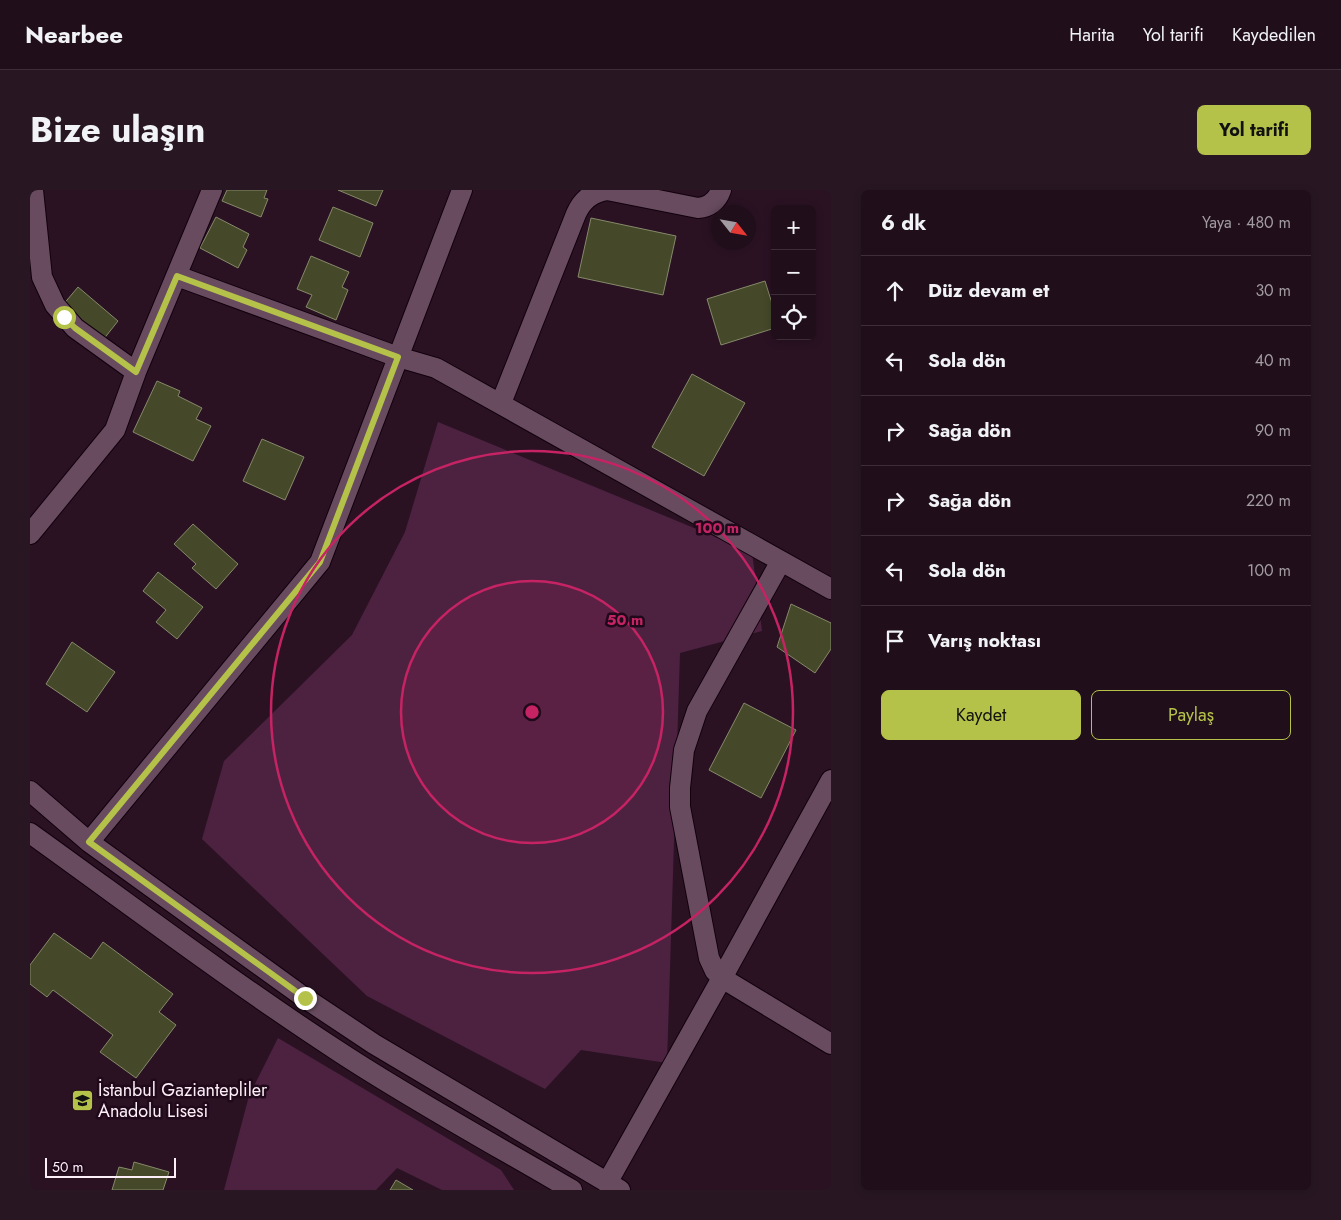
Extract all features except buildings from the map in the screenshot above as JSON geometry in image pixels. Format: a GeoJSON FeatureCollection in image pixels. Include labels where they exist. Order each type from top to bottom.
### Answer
{"type":"FeatureCollection","features":[{"type":"Feature","properties":{"kind":"street"},"geometry":{"type":"LineString","coordinates":[[33,190],[42,276],[52,300],[64,317],[75,328],[136,372]]}},
{"type":"Feature","properties":{"kind":"street"},"geometry":{"type":"LineString","coordinates":[[30,534],[115,430],[136,372],[212,190]]}},
{"type":"Feature","properties":{"kind":"street"},"geometry":{"type":"LineString","coordinates":[[89,842],[320,562],[462,190]]}},
{"type":"Feature","properties":{"kind":"street"},"geometry":{"type":"LineString","coordinates":[[501,402],[576,214],[583,201],[595,193],[607,190],[698,208],[710,205],[716,200],[721,190]]}},
{"type":"Feature","properties":{"kind":"street"},"geometry":{"type":"LineString","coordinates":[[177,276],[398,357],[436,368],[501,402],[831,589]]}},
{"type":"Feature","properties":{"kind":"street"},"geometry":{"type":"LineString","coordinates":[[781,561],[697,711],[684,750],[681,769],[680,808],[709,958],[715,971],[722,978],[831,1044]]}},
{"type":"Feature","properties":{"kind":"street"},"geometry":{"type":"LineString","coordinates":[[30,791],[89,842],[305,998],[374,1044],[613,1186],[722,978],[831,780]]}},
{"type":"Feature","properties":{"kind":"street"},"geometry":{"type":"LineString","coordinates":[[30,833],[333,1048],[380,1078],[572,1190]]}},
{"type":"Feature","properties":{"kind":"shaded area"},"geometry":{"type":"Polygon","coordinates":[[[438,422],[752,552],[762,631],[680,653],[667,1063],[581,1050],[545,1089],[367,996],[202,839],[224,761],[352,635],[405,532],[438,422]]]}},
{"type":"Feature","properties":{"kind":"shaded area"},"geometry":{"type":"Polygon","coordinates":[[[278,1038],[501,1170],[514,1190],[442,1190],[397,1168],[376,1190],[224,1190],[249,1096],[278,1038]]]}},
{"type":"Feature","properties":{"kind":"place","name":"İstanbul Gaziantepliler Anadolu Lisesi"},"geometry":{"type":"Point","coordinates":[82,1100]}},
{"type":"Feature","properties":{"kind":"route"},"geometry":{"type":"LineString","coordinates":[[64,317],[75,328],[136,372],[177,276],[398,357],[320,562],[89,842],[305,998]]}}]}
